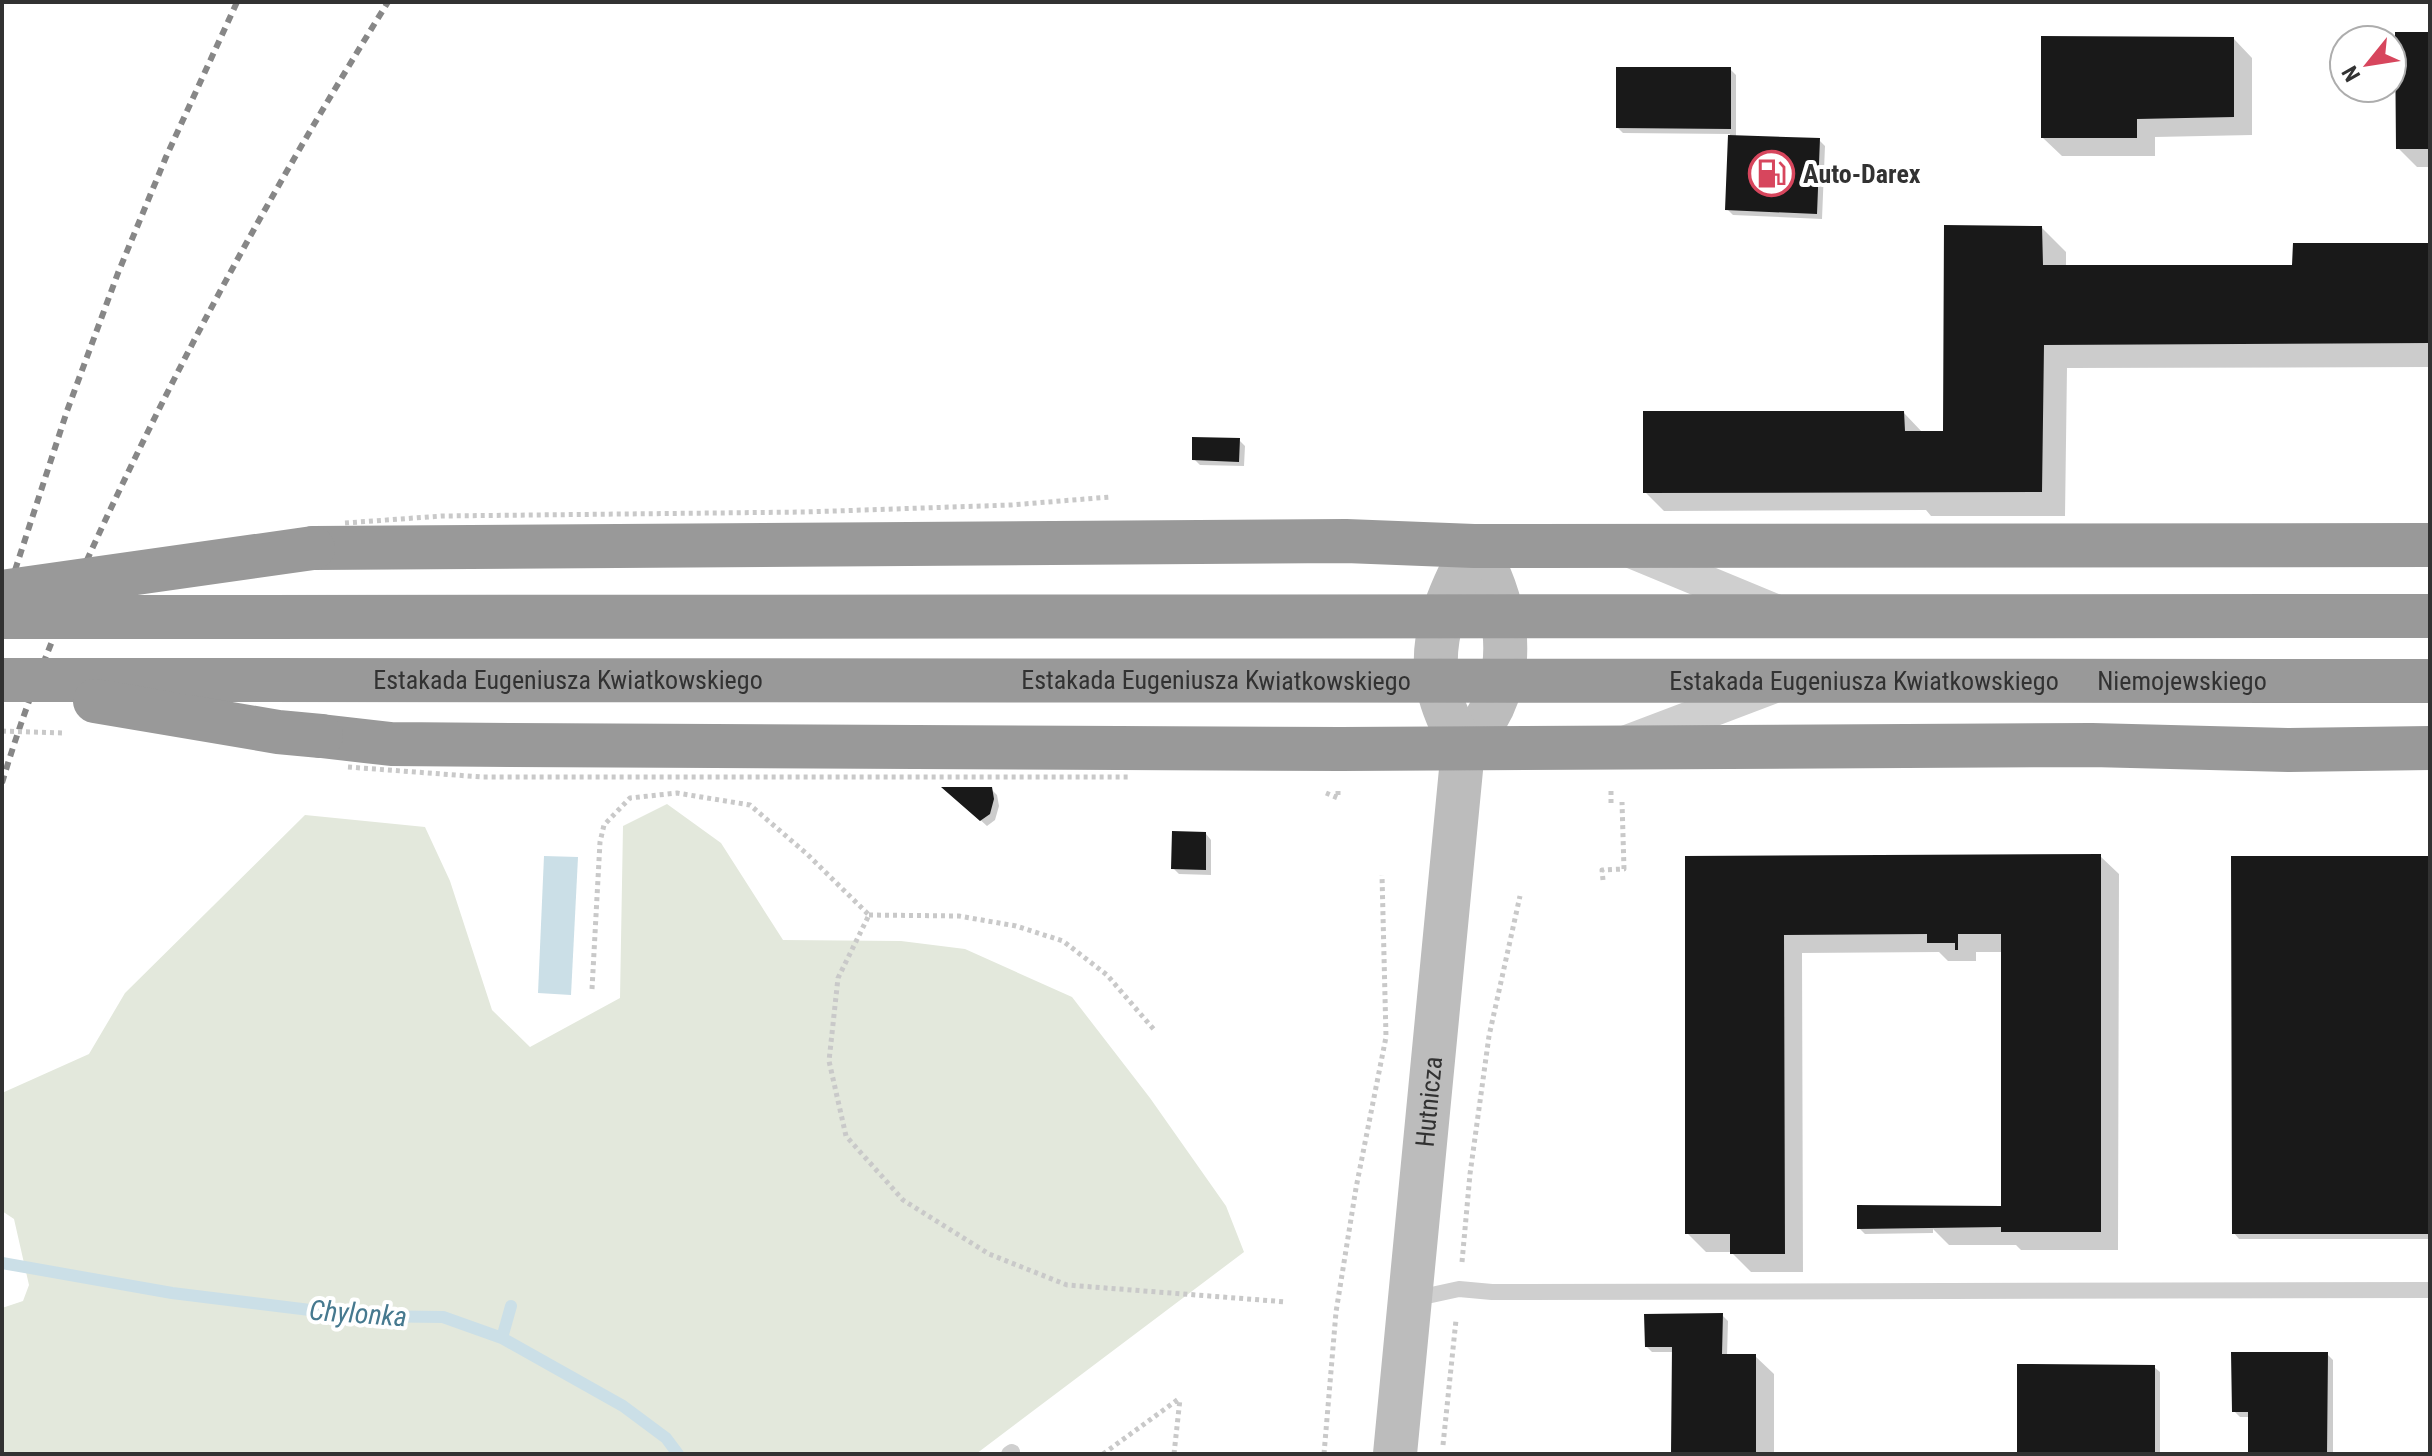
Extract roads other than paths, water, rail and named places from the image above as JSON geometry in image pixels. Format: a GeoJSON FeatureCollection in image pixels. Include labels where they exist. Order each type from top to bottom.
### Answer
{"type":"FeatureCollection","features":[{"type":"Feature","properties":{"kind":"highway"},"geometry":{"type":"LineString","coordinates":[[2,592],[313,548],[1346,541],[1474,546],[2430,545]]}},
{"type":"Feature","properties":{"kind":"highway"},"geometry":{"type":"LineString","coordinates":[[2,617],[2430,616]]}},
{"type":"Feature","properties":{"kind":"highway","name":"Estakada Eugeniusza Kwiatkowskiego"},"geometry":{"type":"LineString","coordinates":[[2,680],[2430,682]]}},
{"type":"Feature","properties":{"kind":"highway"},"geometry":{"type":"LineString","coordinates":[[2,686],[278,732],[391,744],[1130,762],[1463,749],[1612,747],[2092,745],[2289,750],[2430,748]]}},
{"type":"Feature","properties":{"kind":"main road"},"geometry":{"type":"LineString","coordinates":[[1463,749],[1485,721],[1496,699],[1507,646],[1502,614],[1489,571],[1474,546]]}},
{"type":"Feature","properties":{"kind":"main road","name":"Hutnicza"},"geometry":{"type":"LineString","coordinates":[[1395,1454],[1463,749],[1439,690],[1437,645],[1451,590],[1474,546]]}},
{"type":"Feature","properties":{"kind":"street"},"geometry":{"type":"LineString","coordinates":[[1615,544],[1787,616],[2430,616]]}},
{"type":"Feature","properties":{"kind":"street","name":"Niemojewskiego"},"geometry":{"type":"LineString","coordinates":[[1612,747],[1787,681],[2430,682]]}},
{"type":"Feature","properties":{"kind":"lane"},"geometry":{"type":"LineString","coordinates":[[1410,1300],[1459,1289],[1492,1292],[2430,1290]]}},
{"type":"Feature","properties":{"kind":"waterway","name":"Chylonka"},"geometry":{"type":"LineString","coordinates":[[2,1263],[172,1293],[359,1316],[443,1317],[502,1338],[623,1406],[666,1438],[678,1454]]}},
{"type":"Feature","properties":{"kind":"waterway"},"geometry":{"type":"LineString","coordinates":[[502,1338],[511,1306]]}},
{"type":"Feature","properties":{"kind":"railway"},"geometry":{"type":"LineString","coordinates":[[2,610],[67,411],[118,273],[166,157],[237,2]]}},
{"type":"Feature","properties":{"kind":"railway"},"geometry":{"type":"LineString","coordinates":[[2,783],[62,618],[97,537],[164,399],[256,227],[388,2]]}},
{"type":"Feature","properties":{"kind":"place","name":"Auto-Darex"},"geometry":{"type":"Point","coordinates":[1772,174]}}]}
